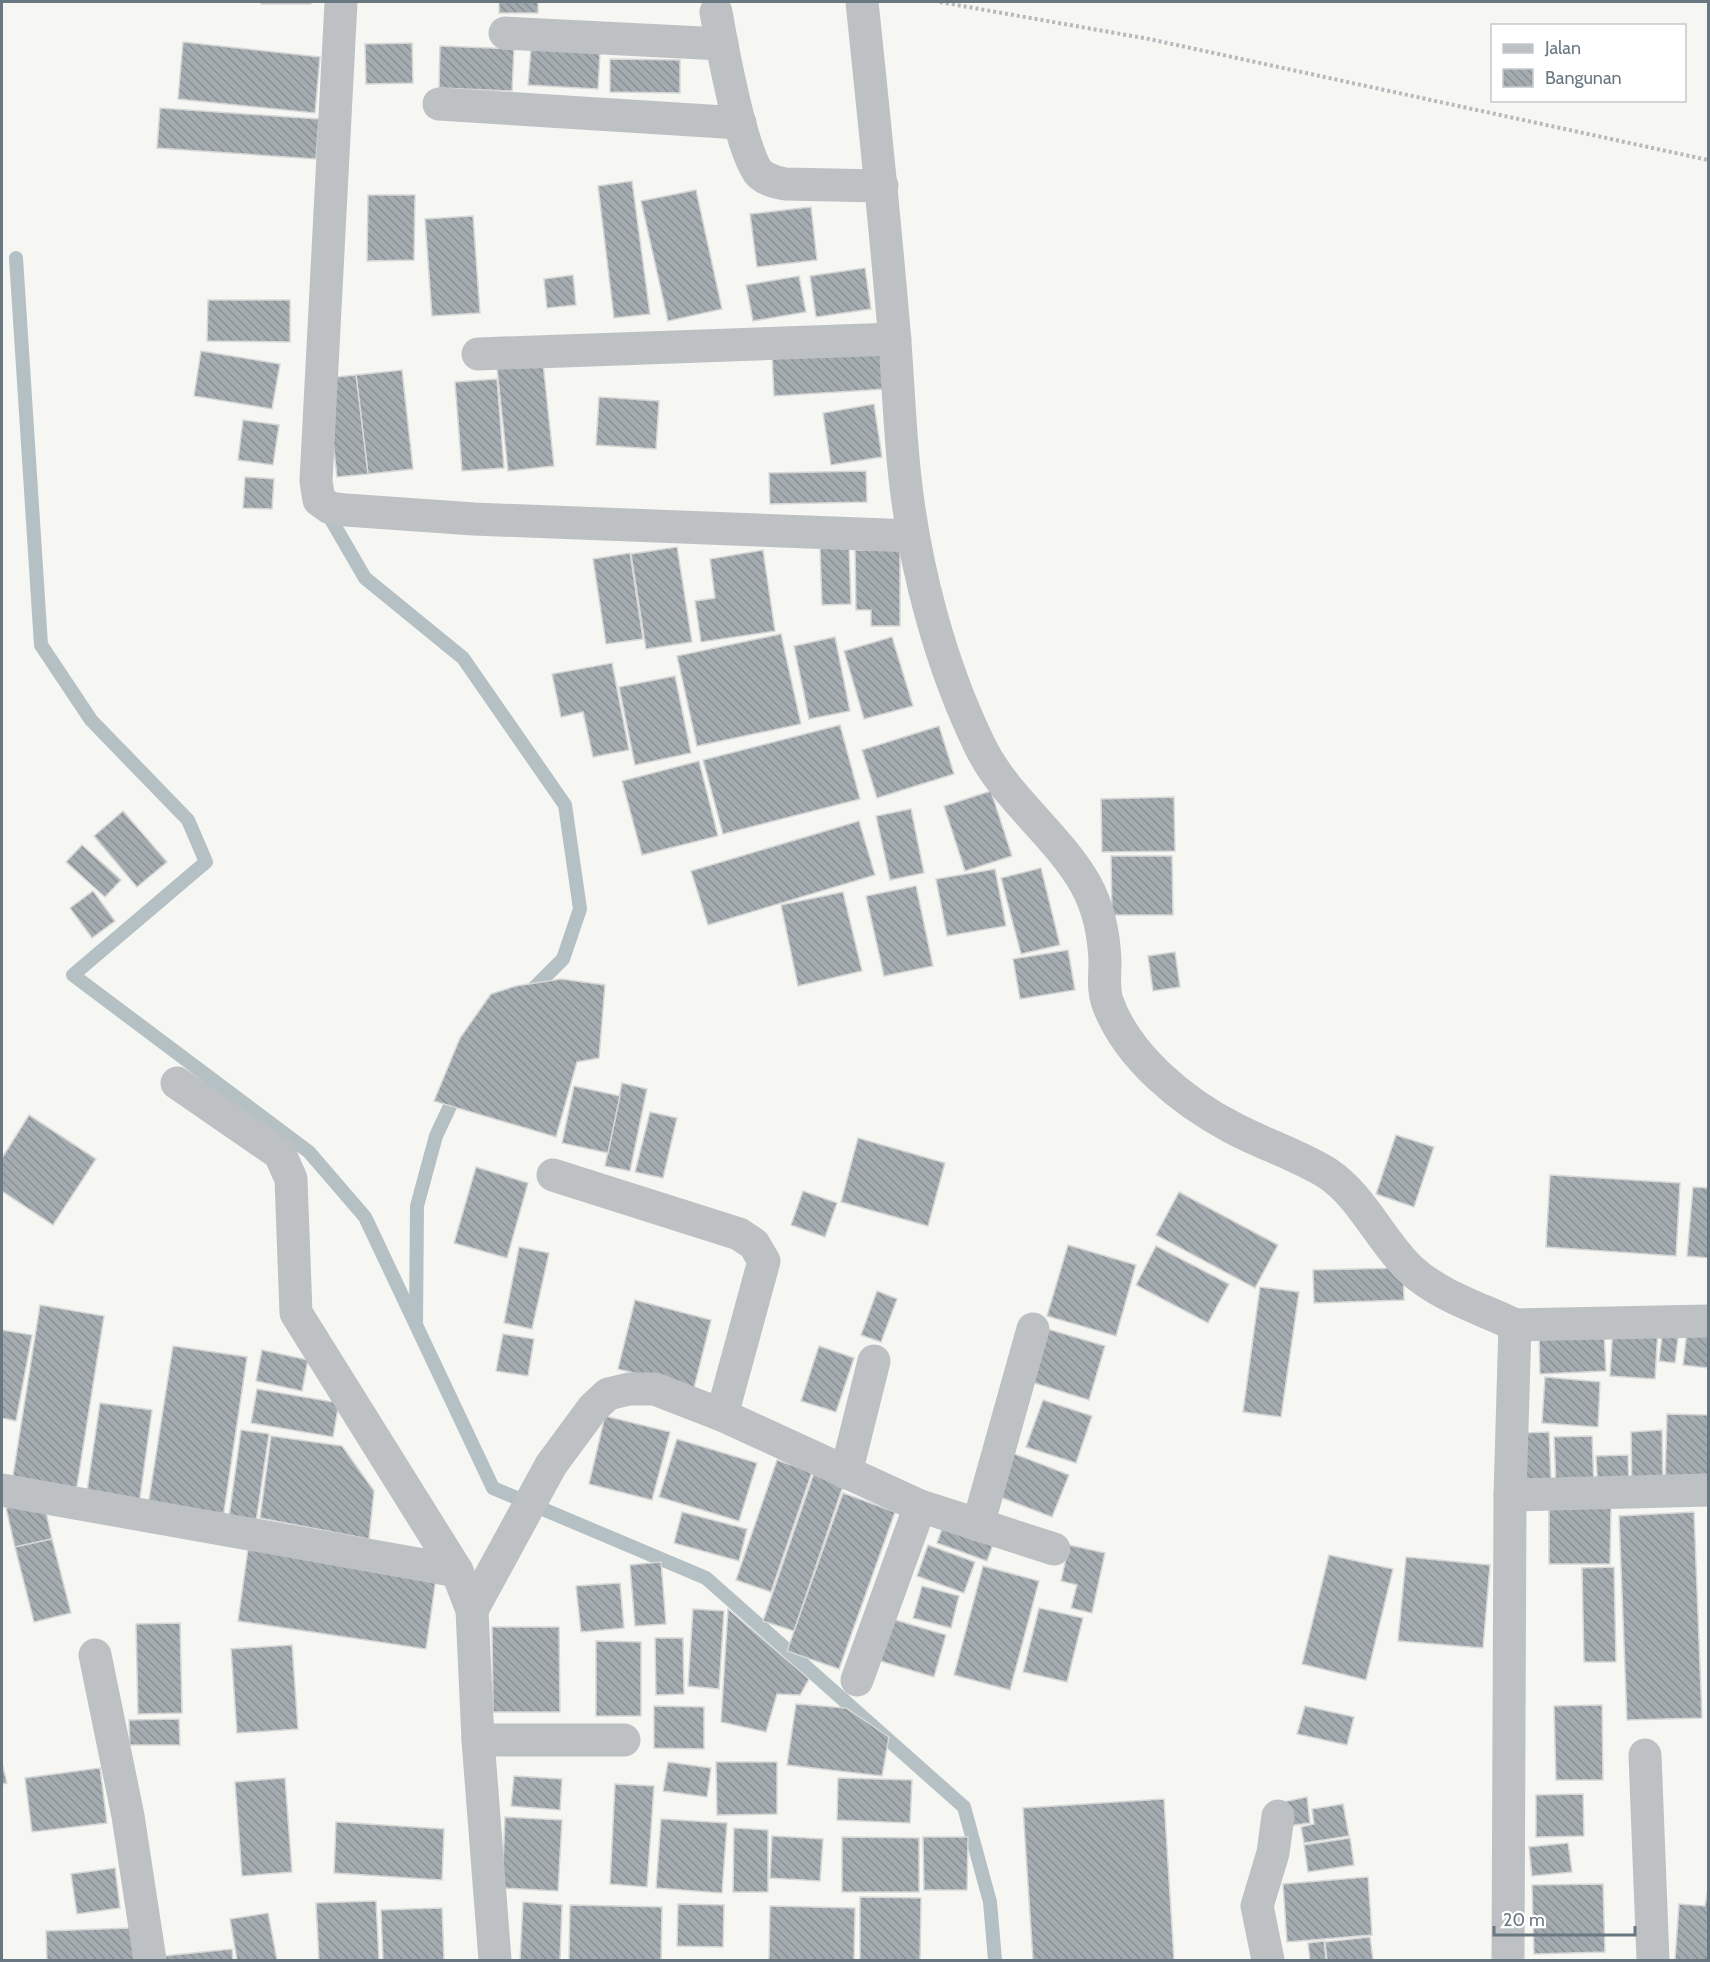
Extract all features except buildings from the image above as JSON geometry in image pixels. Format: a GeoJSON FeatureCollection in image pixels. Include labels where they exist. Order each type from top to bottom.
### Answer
{"type":"FeatureCollection","features":[{"type":"Feature","properties":{"kind":"street"},"geometry":{"type":"LineString","coordinates":[[341,2],[316,481],[319,500],[330,508],[346,510],[474,519],[913,536]]}},
{"type":"Feature","properties":{"kind":"street"},"geometry":{"type":"LineString","coordinates":[[862,2],[882,186],[905,476],[913,536],[940,642],[982,751],[1004,782],[1064,852],[1086,885],[1096,907],[1102,928],[1104,994],[1116,1024],[1156,1072],[1188,1100],[1231,1128],[1328,1174],[1352,1196],[1392,1250],[1428,1284],[1515,1325],[1708,1321]]}},
{"type":"Feature","properties":{"kind":"street"},"geometry":{"type":"LineString","coordinates":[[716,12],[740,123],[758,172],[770,181],[785,184],[882,186]]}},
{"type":"Feature","properties":{"kind":"street"},"geometry":{"type":"LineString","coordinates":[[506,33],[722,44]]}},
{"type":"Feature","properties":{"kind":"street"},"geometry":{"type":"LineString","coordinates":[[439,104],[740,123]]}},
{"type":"Feature","properties":{"kind":"street"},"geometry":{"type":"LineString","coordinates":[[478,354],[895,339]]}},
{"type":"Feature","properties":{"kind":"street"},"geometry":{"type":"LineString","coordinates":[[177,1083],[280,1154],[291,1179],[296,1313],[457,1571],[472,1610],[478,1740],[495,1960]]}},
{"type":"Feature","properties":{"kind":"street"},"geometry":{"type":"LineString","coordinates":[[554,1175],[739,1234],[760,1252],[764,1262],[722,1415]]}},
{"type":"Feature","properties":{"kind":"street"},"geometry":{"type":"LineString","coordinates":[[1508,1960],[1510,1495],[1515,1325]]}},
{"type":"Feature","properties":{"kind":"street"},"geometry":{"type":"LineString","coordinates":[[978,1525],[1033,1329]]}},
{"type":"Feature","properties":{"kind":"street"},"geometry":{"type":"LineString","coordinates":[[846,1473],[874,1361]]}},
{"type":"Feature","properties":{"kind":"street"},"geometry":{"type":"LineString","coordinates":[[472,1610],[551,1465],[593,1408],[608,1394],[629,1389],[655,1389],[722,1415],[920,1506],[1053,1549]]}},
{"type":"Feature","properties":{"kind":"street"},"geometry":{"type":"LineString","coordinates":[[2,1490],[457,1571]]}},
{"type":"Feature","properties":{"kind":"street"},"geometry":{"type":"LineString","coordinates":[[1510,1495],[1708,1490]]}},
{"type":"Feature","properties":{"kind":"street"},"geometry":{"type":"LineString","coordinates":[[857,1680],[920,1506]]}},
{"type":"Feature","properties":{"kind":"street"},"geometry":{"type":"LineString","coordinates":[[95,1656],[128,1816],[150,1960]]}},
{"type":"Feature","properties":{"kind":"street"},"geometry":{"type":"LineString","coordinates":[[478,1740],[624,1740]]}},
{"type":"Feature","properties":{"kind":"street"},"geometry":{"type":"LineString","coordinates":[[1645,1755],[1653,1960]]}},
{"type":"Feature","properties":{"kind":"street"},"geometry":{"type":"LineString","coordinates":[[1268,1960],[1257,1906],[1273,1853],[1278,1816]]}},
{"type":"Feature","properties":{"kind":"path"},"geometry":{"type":"LineString","coordinates":[[940,2],[1149,39],[1708,160]]}},
{"type":"Feature","properties":{"kind":"waterway"},"geometry":{"type":"LineString","coordinates":[[16,258],[41,645],[91,720],[188,820],[206,862],[73,975],[309,1152],[365,1217],[493,1488],[706,1578],[964,1807],[990,1902],[995,1960]]}},
{"type":"Feature","properties":{"kind":"waterway"},"geometry":{"type":"LineString","coordinates":[[329,509],[329,516],[365,578],[463,658],[565,805],[580,909],[563,959],[527,995]]}},
{"type":"Feature","properties":{"kind":"waterway"},"geometry":{"type":"LineString","coordinates":[[416,1323],[417,1206],[436,1136],[458,1089]]}}]}
